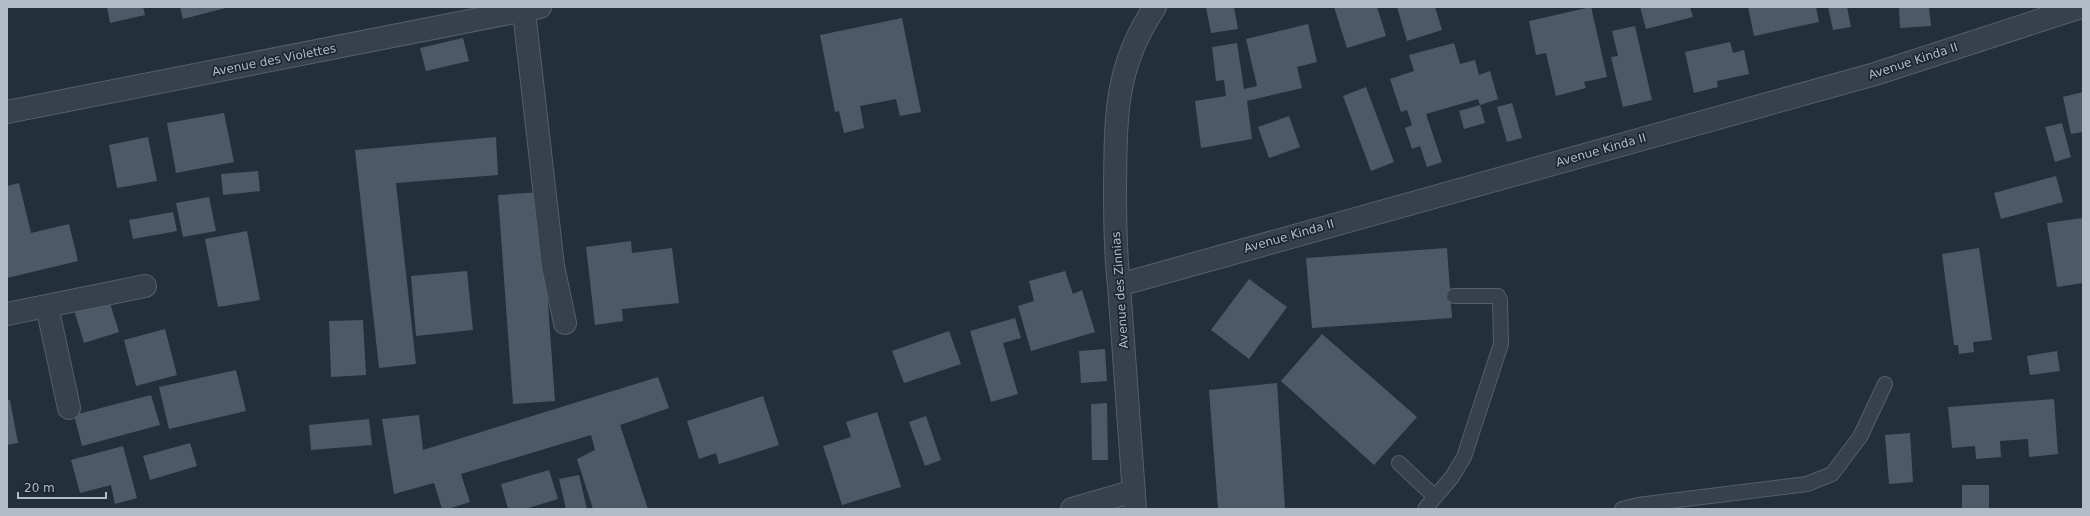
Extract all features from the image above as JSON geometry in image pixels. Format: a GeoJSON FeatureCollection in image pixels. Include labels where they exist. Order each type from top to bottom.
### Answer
{"type":"FeatureCollection","features":[{"type":"Feature","properties":{"kind":"street","name":"Avenue des Zinnias"},"geometry":{"type":"LineString","coordinates":[[1135,500],[1119,285],[1115,256],[1116,119],[1123,74],[1130,51],[1155,7]]}},
{"type":"Feature","properties":{"kind":"street","name":"Avenue Kinda II"},"geometry":{"type":"LineString","coordinates":[[1119,285],[1867,76],[2081,7]]}},
{"type":"Feature","properties":{"kind":"street","name":"Avenue des Violettes"},"geometry":{"type":"LineString","coordinates":[[7,112],[532,9]]}},
{"type":"Feature","properties":{"kind":"street"},"geometry":{"type":"LineString","coordinates":[[532,9],[553,266],[565,323]]}},
{"type":"Feature","properties":{"kind":"street"},"geometry":{"type":"LineString","coordinates":[[7,314],[145,286]]}},
{"type":"Feature","properties":{"kind":"street"},"geometry":{"type":"LineString","coordinates":[[47,306],[69,408]]}},
{"type":"Feature","properties":{"kind":"street"},"geometry":{"type":"LineString","coordinates":[[1072,509],[1135,500]]}},
{"type":"Feature","properties":{"kind":"lane"},"geometry":{"type":"LineString","coordinates":[[1425,509],[1452,477],[1464,457],[1501,344],[1500,300],[1498,296],[1454,296]]}},
{"type":"Feature","properties":{"kind":"lane"},"geometry":{"type":"LineString","coordinates":[[1622,509],[1638,505],[1806,484],[1832,474],[1860,437],[1885,384]]}},
{"type":"Feature","properties":{"kind":"lane"},"geometry":{"type":"LineString","coordinates":[[1399,464],[1435,496]]}},
{"type":"Feature","properties":{"kind":"building"},"geometry":{"type":"Polygon","coordinates":[[[107,7],[143,7],[145,15],[110,23],[107,7]]]}},
{"type":"Feature","properties":{"kind":"building"},"geometry":{"type":"Polygon","coordinates":[[[180,7],[226,7],[226,8],[183,19],[180,7]]]}},
{"type":"Feature","properties":{"kind":"building"},"geometry":{"type":"Polygon","coordinates":[[[1206,7],[1234,7],[1238,29],[1211,33],[1206,7]]]}},
{"type":"Feature","properties":{"kind":"building"},"geometry":{"type":"Polygon","coordinates":[[[1334,7],[1377,7],[1386,36],[1347,48],[1334,7]]]}},
{"type":"Feature","properties":{"kind":"building"},"geometry":{"type":"Polygon","coordinates":[[[1397,7],[1435,7],[1442,30],[1407,41],[1397,7]]]}},
{"type":"Feature","properties":{"kind":"building"},"geometry":{"type":"Polygon","coordinates":[[[1591,7],[1607,77],[1584,82],[1586,88],[1556,96],[1546,53],[1536,55],[1529,21],[1591,7]]]}},
{"type":"Feature","properties":{"kind":"building"},"geometry":{"type":"Polygon","coordinates":[[[1640,7],[1690,7],[1693,17],[1646,29],[1640,7]]]}},
{"type":"Feature","properties":{"kind":"building"},"geometry":{"type":"Polygon","coordinates":[[[1748,7],[1816,7],[1819,22],[1754,36],[1748,7]]]}},
{"type":"Feature","properties":{"kind":"building"},"geometry":{"type":"Polygon","coordinates":[[[1828,7],[1847,7],[1851,27],[1833,30],[1828,7]]]}},
{"type":"Feature","properties":{"kind":"building"},"geometry":{"type":"Polygon","coordinates":[[[1899,7],[1929,7],[1931,26],[1900,28],[1899,7]]]}},
{"type":"Feature","properties":{"kind":"building"},"geometry":{"type":"Polygon","coordinates":[[[902,18],[921,112],[900,116],[896,99],[860,106],[864,128],[844,133],[839,111],[835,112],[820,35],[902,18]]]}},
{"type":"Feature","properties":{"kind":"building"},"geometry":{"type":"Polygon","coordinates":[[[1308,24],[1317,62],[1297,67],[1302,88],[1247,101],[1252,139],[1201,148],[1195,101],[1226,96],[1224,80],[1216,81],[1212,47],[1237,43],[1244,89],[1257,86],[1246,39],[1308,24]]]}},
{"type":"Feature","properties":{"kind":"building"},"geometry":{"type":"Polygon","coordinates":[[[1635,26],[1652,100],[1623,107],[1611,57],[1618,56],[1612,31],[1635,26]]]}},
{"type":"Feature","properties":{"kind":"building"},"geometry":{"type":"Polygon","coordinates":[[[463,38],[469,61],[426,71],[420,48],[463,38]]]}},
{"type":"Feature","properties":{"kind":"building"},"geometry":{"type":"Polygon","coordinates":[[[1730,42],[1733,53],[1744,50],[1749,74],[1717,81],[1718,87],[1694,93],[1685,52],[1730,42]]]}},
{"type":"Feature","properties":{"kind":"building"},"geometry":{"type":"Polygon","coordinates":[[[1454,43],[1460,64],[1475,60],[1479,75],[1490,71],[1498,99],[1480,105],[1478,99],[1426,114],[1442,162],[1427,167],[1420,146],[1412,149],[1405,128],[1412,125],[1407,110],[1401,112],[1390,79],[1414,71],[1409,55],[1454,43]]]}},
{"type":"Feature","properties":{"kind":"building"},"geometry":{"type":"Polygon","coordinates":[[[1366,87],[1394,162],[1371,171],[1343,96],[1366,87]]]}},
{"type":"Feature","properties":{"kind":"building"},"geometry":{"type":"Polygon","coordinates":[[[2083,92],[2083,132],[2071,134],[2063,97],[2083,92]]]}},
{"type":"Feature","properties":{"kind":"building"},"geometry":{"type":"Polygon","coordinates":[[[1512,103],[1522,138],[1507,142],[1497,107],[1512,103]]]}},
{"type":"Feature","properties":{"kind":"building"},"geometry":{"type":"Polygon","coordinates":[[[1480,105],[1485,123],[1464,129],[1459,111],[1480,105]]]}},
{"type":"Feature","properties":{"kind":"building"},"geometry":{"type":"Polygon","coordinates":[[[224,113],[234,162],[176,173],[167,123],[224,113]]]}},
{"type":"Feature","properties":{"kind":"building"},"geometry":{"type":"Polygon","coordinates":[[[1289,116],[1300,147],[1269,158],[1258,127],[1289,116]]]}},
{"type":"Feature","properties":{"kind":"building"},"geometry":{"type":"Polygon","coordinates":[[[2062,123],[2071,157],[2055,162],[2045,127],[2062,123]]]}},
{"type":"Feature","properties":{"kind":"building"},"geometry":{"type":"Polygon","coordinates":[[[148,137],[157,181],[117,188],[109,145],[148,137]]]}},
{"type":"Feature","properties":{"kind":"building"},"geometry":{"type":"Polygon","coordinates":[[[496,137],[498,175],[396,183],[416,364],[379,368],[355,150],[496,137]]]}},
{"type":"Feature","properties":{"kind":"building"},"geometry":{"type":"Polygon","coordinates":[[[258,171],[260,191],[223,195],[221,174],[258,171]]]}},
{"type":"Feature","properties":{"kind":"building"},"geometry":{"type":"Polygon","coordinates":[[[2056,176],[2063,202],[2001,219],[1994,193],[2056,176]]]}},
{"type":"Feature","properties":{"kind":"building"},"geometry":{"type":"Polygon","coordinates":[[[19,183],[31,233],[69,224],[78,261],[7,278],[7,186],[19,183]]]}},
{"type":"Feature","properties":{"kind":"building"},"geometry":{"type":"Polygon","coordinates":[[[540,192],[555,401],[513,404],[498,195],[540,192]]]}},
{"type":"Feature","properties":{"kind":"building"},"geometry":{"type":"Polygon","coordinates":[[[209,197],[216,231],[183,237],[176,203],[209,197]]]}},
{"type":"Feature","properties":{"kind":"building"},"geometry":{"type":"Polygon","coordinates":[[[173,212],[177,231],[133,239],[129,220],[173,212]]]}},
{"type":"Feature","properties":{"kind":"building"},"geometry":{"type":"Polygon","coordinates":[[[2083,218],[2083,283],[2057,287],[2047,223],[2083,218]]]}},
{"type":"Feature","properties":{"kind":"building"},"geometry":{"type":"Polygon","coordinates":[[[247,231],[260,300],[218,307],[205,239],[247,231]]]}},
{"type":"Feature","properties":{"kind":"building"},"geometry":{"type":"Polygon","coordinates":[[[631,241],[632,253],[672,248],[679,303],[622,309],[623,321],[595,325],[586,247],[631,241]]]}},
{"type":"Feature","properties":{"kind":"building"},"geometry":{"type":"Polygon","coordinates":[[[1447,248],[1452,318],[1312,328],[1306,258],[1447,248]]]}},
{"type":"Feature","properties":{"kind":"building"},"geometry":{"type":"Polygon","coordinates":[[[1979,248],[1992,340],[1973,342],[1974,352],[1959,354],[1958,345],[1954,345],[1942,254],[1979,248]]]}},
{"type":"Feature","properties":{"kind":"building"},"geometry":{"type":"Polygon","coordinates":[[[467,271],[473,330],[416,336],[411,276],[467,271]]]}},
{"type":"Feature","properties":{"kind":"building"},"geometry":{"type":"Polygon","coordinates":[[[1065,271],[1073,294],[1082,290],[1095,332],[1031,351],[1018,306],[1034,301],[1029,281],[1065,271]]]}},
{"type":"Feature","properties":{"kind":"building"},"geometry":{"type":"Polygon","coordinates":[[[1249,279],[1287,307],[1249,359],[1211,330],[1249,279]]]}},
{"type":"Feature","properties":{"kind":"building"},"geometry":{"type":"Polygon","coordinates":[[[109,300],[119,332],[84,343],[74,310],[109,300]]]}},
{"type":"Feature","properties":{"kind":"building"},"geometry":{"type":"Polygon","coordinates":[[[1015,318],[1021,338],[1003,343],[1018,394],[991,402],[970,331],[1015,318]]]}},
{"type":"Feature","properties":{"kind":"building"},"geometry":{"type":"Polygon","coordinates":[[[363,320],[366,375],[331,377],[329,321],[363,320]]]}},
{"type":"Feature","properties":{"kind":"building"},"geometry":{"type":"Polygon","coordinates":[[[165,329],[177,375],[136,386],[124,340],[165,329]]]}},
{"type":"Feature","properties":{"kind":"building"},"geometry":{"type":"Polygon","coordinates":[[[949,331],[961,364],[904,383],[892,351],[949,331]]]}},
{"type":"Feature","properties":{"kind":"building"},"geometry":{"type":"Polygon","coordinates":[[[1322,334],[1417,417],[1374,465],[1281,381],[1322,334]]]}},
{"type":"Feature","properties":{"kind":"building"},"geometry":{"type":"Polygon","coordinates":[[[1105,349],[1107,381],[1081,383],[1079,351],[1105,349]]]}},
{"type":"Feature","properties":{"kind":"building"},"geometry":{"type":"Polygon","coordinates":[[[2057,351],[2060,371],[2030,375],[2027,356],[2057,351]]]}},
{"type":"Feature","properties":{"kind":"building"},"geometry":{"type":"Polygon","coordinates":[[[236,370],[246,411],[169,429],[159,387],[236,370]]]}},
{"type":"Feature","properties":{"kind":"building"},"geometry":{"type":"Polygon","coordinates":[[[658,377],[669,408],[620,425],[648,509],[593,509],[577,459],[595,450],[591,435],[461,474],[470,502],[448,509],[442,509],[434,483],[394,494],[382,419],[419,415],[423,450],[658,377]]]}},
{"type":"Feature","properties":{"kind":"building"},"geometry":{"type":"Polygon","coordinates":[[[1277,383],[1285,509],[1218,509],[1209,390],[1277,383]]]}},
{"type":"Feature","properties":{"kind":"building"},"geometry":{"type":"Polygon","coordinates":[[[151,395],[160,425],[82,446],[74,415],[151,395]]]}},
{"type":"Feature","properties":{"kind":"building"},"geometry":{"type":"Polygon","coordinates":[[[763,396],[779,445],[719,464],[716,453],[699,459],[687,421],[763,396]]]}},
{"type":"Feature","properties":{"kind":"building"},"geometry":{"type":"Polygon","coordinates":[[[2054,399],[2058,454],[2029,457],[2028,439],[2000,441],[2001,457],[1976,459],[1975,446],[1952,448],[1948,407],[2054,399]]]}},
{"type":"Feature","properties":{"kind":"building"},"geometry":{"type":"Polygon","coordinates":[[[7,400],[10,400],[18,443],[7,445],[7,400]]]}},
{"type":"Feature","properties":{"kind":"building"},"geometry":{"type":"Polygon","coordinates":[[[1107,403],[1108,460],[1092,460],[1091,404],[1107,403]]]}},
{"type":"Feature","properties":{"kind":"building"},"geometry":{"type":"Polygon","coordinates":[[[877,412],[901,487],[842,505],[823,446],[851,437],[846,422],[877,412]]]}},
{"type":"Feature","properties":{"kind":"building"},"geometry":{"type":"Polygon","coordinates":[[[926,416],[941,460],[925,466],[909,422],[926,416]]]}},
{"type":"Feature","properties":{"kind":"building"},"geometry":{"type":"Polygon","coordinates":[[[369,419],[372,445],[311,450],[309,425],[369,419]]]}},
{"type":"Feature","properties":{"kind":"building"},"geometry":{"type":"Polygon","coordinates":[[[1910,433],[1913,482],[1889,484],[1885,435],[1910,433]]]}},
{"type":"Feature","properties":{"kind":"building"},"geometry":{"type":"Polygon","coordinates":[[[190,443],[197,466],[150,480],[143,456],[190,443]]]}},
{"type":"Feature","properties":{"kind":"building"},"geometry":{"type":"Polygon","coordinates":[[[123,446],[137,498],[115,504],[111,485],[80,493],[71,460],[123,446]]]}},
{"type":"Feature","properties":{"kind":"building"},"geometry":{"type":"Polygon","coordinates":[[[549,470],[558,499],[525,509],[508,509],[501,484],[549,470]]]}},
{"type":"Feature","properties":{"kind":"building"},"geometry":{"type":"Polygon","coordinates":[[[579,475],[587,509],[566,509],[559,479],[579,475]]]}},
{"type":"Feature","properties":{"kind":"building"},"geometry":{"type":"Polygon","coordinates":[[[1962,485],[1989,485],[1989,509],[1962,509],[1962,485]]]}}]}
